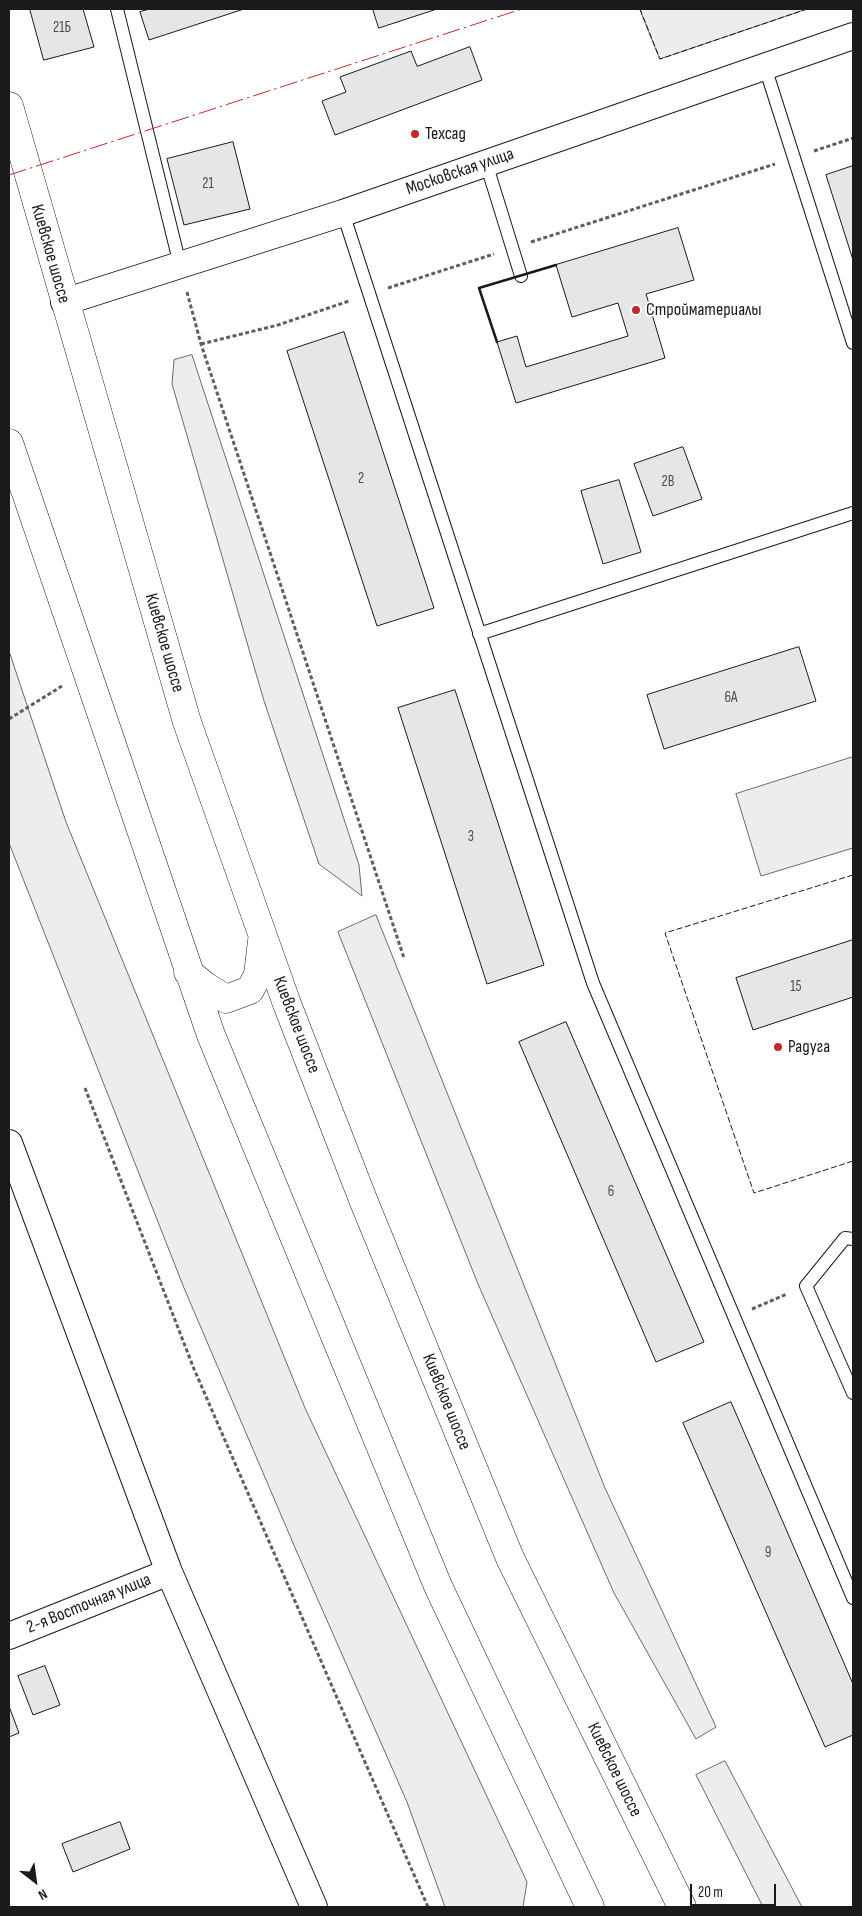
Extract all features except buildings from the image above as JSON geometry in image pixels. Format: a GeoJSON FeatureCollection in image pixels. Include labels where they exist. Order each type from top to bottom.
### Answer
{"type":"FeatureCollection","features":[{"type":"Feature","properties":{"kind":"highway","name":"Киевское шоссе"},"geometry":{"type":"LineString","coordinates":[[9,106],[64,302],[187,722],[263,937],[364,1202],[510,1558],[682,1907]]}},
{"type":"Feature","properties":{"kind":"highway"},"geometry":{"type":"LineString","coordinates":[[9,443],[211,1035],[438,1586],[590,1907]]}},
{"type":"Feature","properties":{"kind":"highway"},"geometry":{"type":"LineString","coordinates":[[188,972],[205,986],[226,999],[250,990],[258,975],[263,937]]}},
{"type":"Feature","properties":{"kind":"street","name":"Московская улица"},"geometry":{"type":"LineString","coordinates":[[64,302],[343,213],[853,36]]}},
{"type":"Feature","properties":{"kind":"street"},"geometry":{"type":"LineString","coordinates":[[9,1143],[19,1202],[170,1572],[314,1907]]}},
{"type":"Feature","properties":{"kind":"street","name":"2-я Восточная улица"},"geometry":{"type":"LineString","coordinates":[[9,1636],[170,1572]]}},
{"type":"Feature","properties":{"kind":"lane"},"geometry":{"type":"LineString","coordinates":[[117,9],[180,265]]}},
{"type":"Feature","properties":{"kind":"lane"},"geometry":{"type":"LineString","coordinates":[[765,67],[853,343]]}},
{"type":"Feature","properties":{"kind":"lane"},"geometry":{"type":"LineString","coordinates":[[486,163],[521,276]]}},
{"type":"Feature","properties":{"kind":"lane"},"geometry":{"type":"LineString","coordinates":[[343,213],[593,983],[853,1598]]}},
{"type":"Feature","properties":{"kind":"lane"},"geometry":{"type":"LineString","coordinates":[[480,634],[853,513]]}},
{"type":"Feature","properties":{"kind":"lane"},"geometry":{"type":"LineString","coordinates":[[853,1239],[845,1238],[806,1286],[853,1393]]}},
{"type":"Feature","properties":{"kind":"path"},"geometry":{"type":"LineString","coordinates":[[180,265],[201,344],[404,958]]}},
{"type":"Feature","properties":{"kind":"path"},"geometry":{"type":"LineString","coordinates":[[9,719],[68,682]]}},
{"type":"Feature","properties":{"kind":"path"},"geometry":{"type":"LineString","coordinates":[[85,1088],[194,1369],[428,1907]]}},
{"type":"Feature","properties":{"kind":"path"},"geometry":{"type":"LineString","coordinates":[[734,1317],[806,1286]]}},
{"type":"Feature","properties":{"kind":"shaded area"},"geometry":{"type":"Polygon","coordinates":[[[640,9],[807,9],[660,59],[640,9]]]}},
{"type":"Feature","properties":{"kind":"shaded area"},"geometry":{"type":"Polygon","coordinates":[[[192,355],[359,865],[362,896],[319,864],[264,701],[172,384],[174,360],[192,355]]]}},
{"type":"Feature","properties":{"kind":"shaded area"},"geometry":{"type":"Polygon","coordinates":[[[9,651],[66,822],[305,1408],[527,1882],[523,1907],[445,1907],[407,1802],[296,1550],[184,1288],[9,843],[9,651]]]}},
{"type":"Feature","properties":{"kind":"shaded area"},"geometry":{"type":"Polygon","coordinates":[[[853,757],[853,848],[761,876],[736,794],[853,757]]]}},
{"type":"Feature","properties":{"kind":"shaded area"},"geometry":{"type":"Polygon","coordinates":[[[376,915],[605,1488],[716,1727],[696,1739],[614,1593],[478,1284],[338,932],[376,915]]]}},
{"type":"Feature","properties":{"kind":"shaded area"},"geometry":{"type":"Polygon","coordinates":[[[725,1761],[802,1907],[763,1907],[696,1775],[725,1761]]]}},
{"type":"Feature","properties":{"kind":"fence"},"geometry":{"type":"LineString","coordinates":[[640,9],[660,59],[807,9]]}},
{"type":"Feature","properties":{"kind":"fence"},"geometry":{"type":"LineString","coordinates":[[853,875],[665,933],[754,1193],[853,1161]]}},
{"type":"Feature","properties":{"kind":"wall"},"geometry":{"type":"LineString","coordinates":[[497,342],[479,288],[556,265]]}},
{"type":"Feature","properties":{"kind":"power"},"geometry":{"type":"LineString","coordinates":[[9,175],[522,9]]}},
{"type":"Feature","properties":{"kind":"place","name":"Техсад"},"geometry":{"type":"Point","coordinates":[415,134]}},
{"type":"Feature","properties":{"kind":"place","name":"Стройматериалы"},"geometry":{"type":"Point","coordinates":[636,310]}},
{"type":"Feature","properties":{"kind":"place","name":"Радуга"},"geometry":{"type":"Point","coordinates":[778,1047]}}]}
